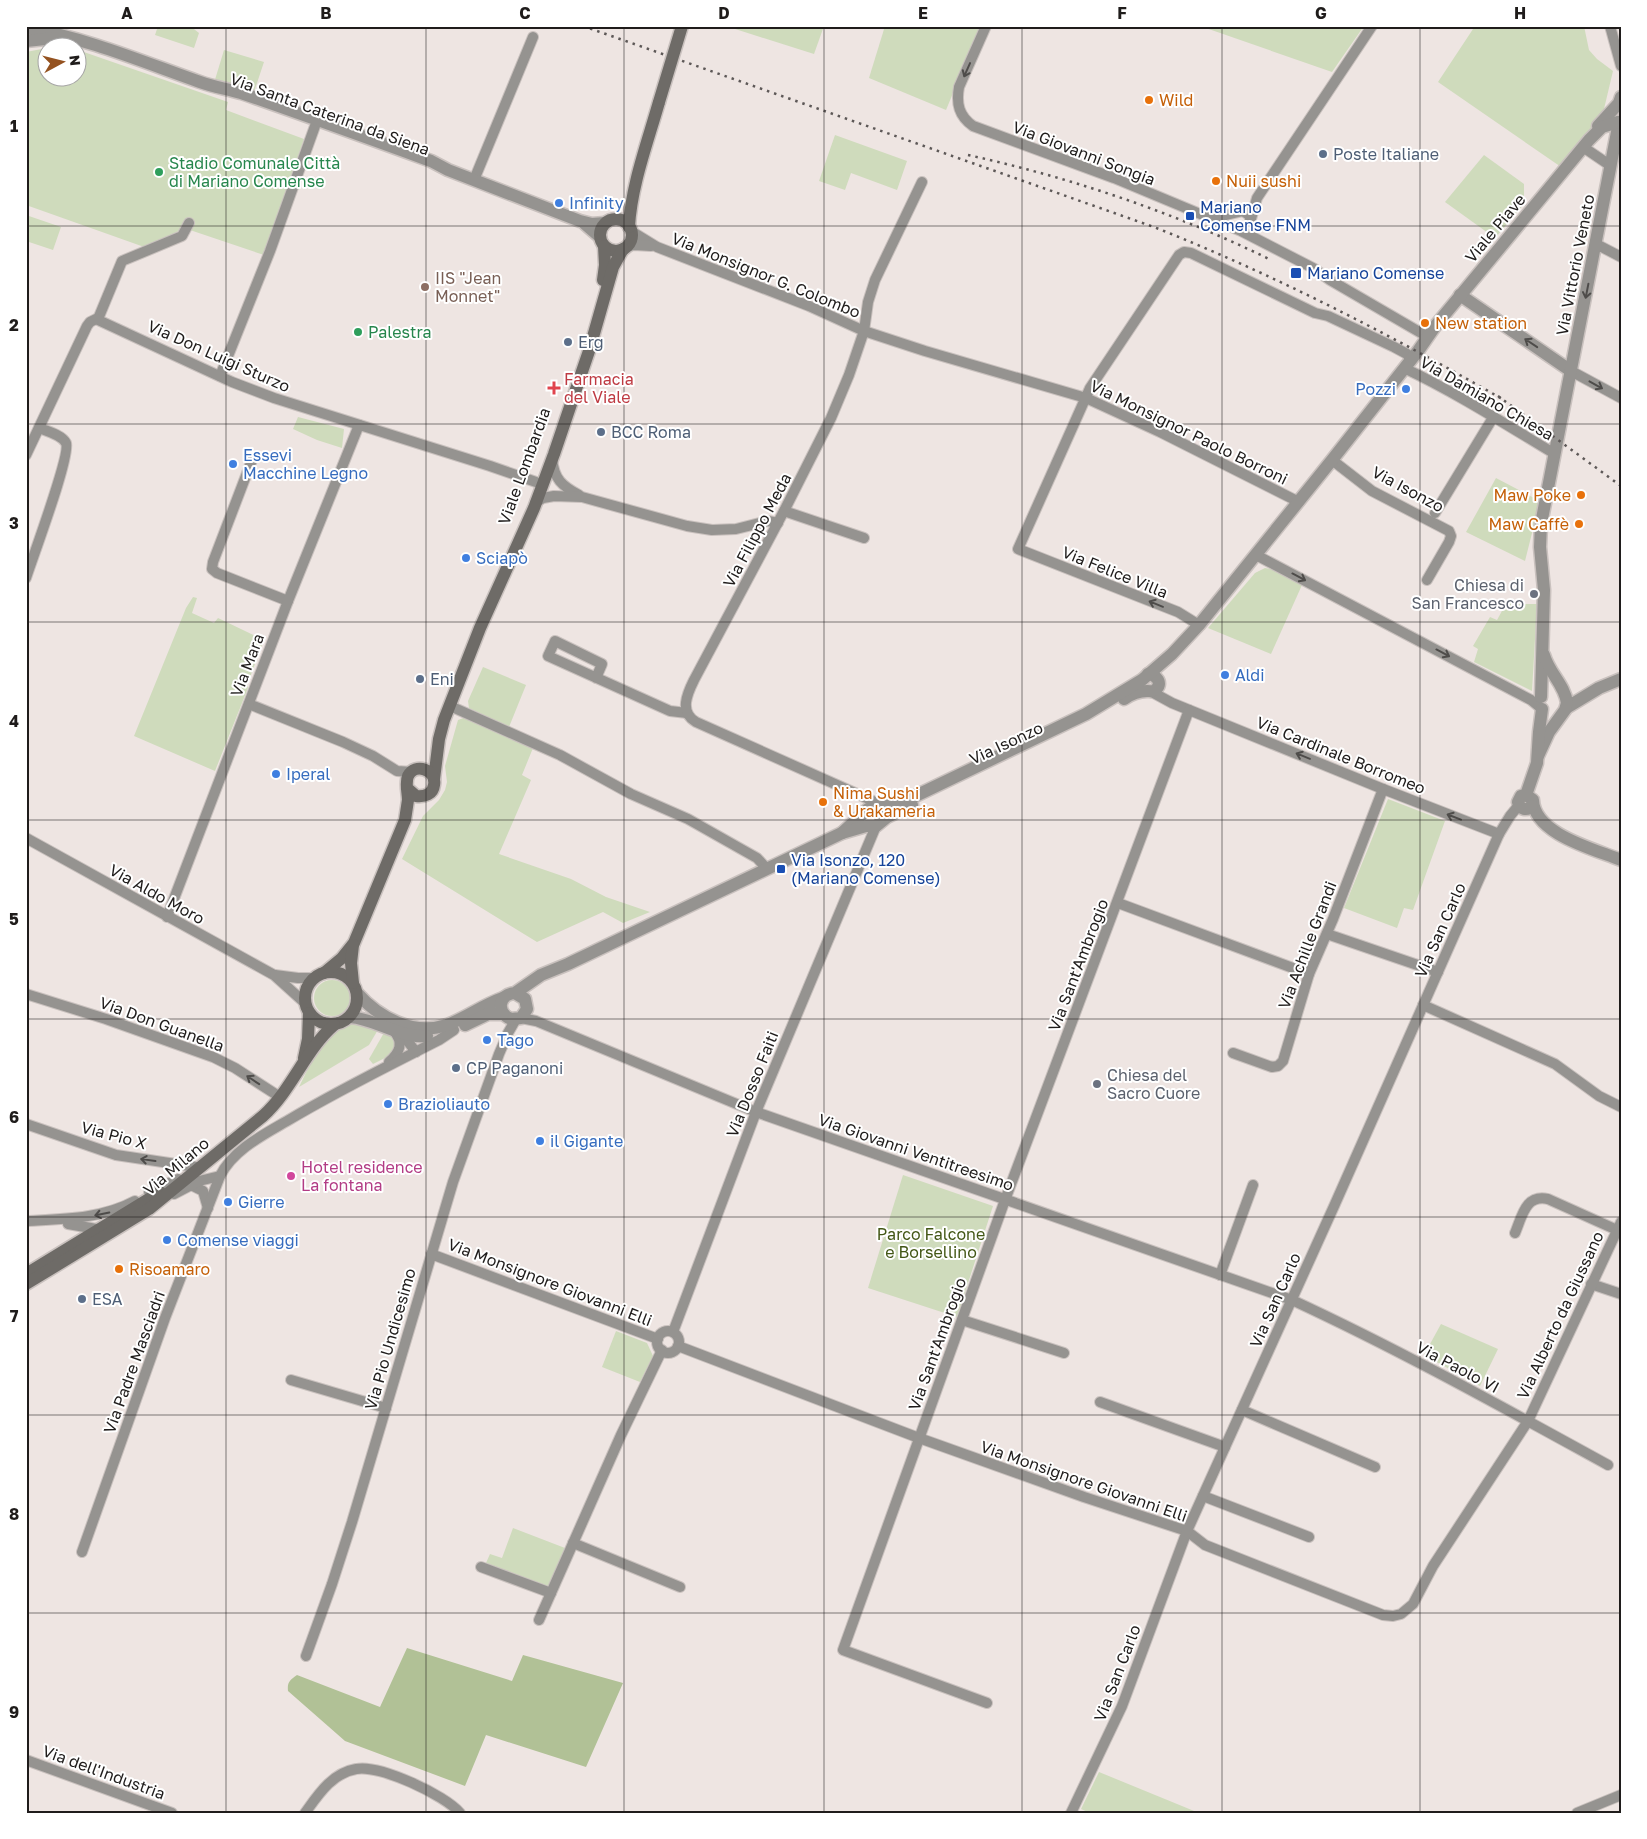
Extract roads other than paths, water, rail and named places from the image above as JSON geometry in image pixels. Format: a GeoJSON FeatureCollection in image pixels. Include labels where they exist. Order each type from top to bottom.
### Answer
{"type":"FeatureCollection","features":[{"type":"Feature","properties":{"kind":"main road"},"geometry":{"type":"LineString","coordinates":[[636,187],[624,210],[609,221],[600,232],[602,241],[611,250],[624,248],[631,239],[630,212],[659,102],[682,26]]}},
{"type":"Feature","properties":{"kind":"main road"},"geometry":{"type":"LineString","coordinates":[[609,221],[623,221],[630,229]]}},
{"type":"Feature","properties":{"kind":"main road","name":"Viale Lombardia"},"geometry":{"type":"LineString","coordinates":[[439,739],[450,706],[500,581],[577,367],[604,276],[602,241]]}},
{"type":"Feature","properties":{"kind":"main road","name":"Viale Lombardia"},"geometry":{"type":"LineString","coordinates":[[500,581],[536,503],[589,351],[613,267],[624,248]]}},
{"type":"Feature","properties":{"kind":"main road"},"geometry":{"type":"LineString","coordinates":[[405,820],[408,777],[430,757],[439,739]]}},
{"type":"Feature","properties":{"kind":"main road"},"geometry":{"type":"LineString","coordinates":[[307,1008],[320,1022],[334,1024],[343,1022],[355,1010],[358,1002],[351,963],[354,943],[405,820],[424,796],[431,792],[435,783],[439,739]]}},
{"type":"Feature","properties":{"kind":"main road"},"geometry":{"type":"LineString","coordinates":[[416,770],[429,771],[434,779]]}},
{"type":"Feature","properties":{"kind":"main road"},"geometry":{"type":"LineString","coordinates":[[407,787],[416,796],[424,796]]}},
{"type":"Feature","properties":{"kind":"main road"},"geometry":{"type":"LineString","coordinates":[[302,1065],[308,1039],[306,989],[319,975],[342,958],[354,943]]}},
{"type":"Feature","properties":{"kind":"main road"},"geometry":{"type":"LineString","coordinates":[[319,975],[332,972],[340,973],[355,988]]}},
{"type":"Feature","properties":{"kind":"main road"},"geometry":{"type":"LineString","coordinates":[[223,1147],[263,1116],[280,1097],[321,1038],[334,1024]]}},
{"type":"Feature","properties":{"kind":"main road","name":"Via Milano"},"geometry":{"type":"LineString","coordinates":[[26,1274],[101,1230],[223,1147]]}},
{"type":"Feature","properties":{"kind":"main road","name":"Via Milano"},"geometry":{"type":"LineString","coordinates":[[26,1284],[162,1200],[223,1147]]}},
{"type":"Feature","properties":{"kind":"street","name":"Via Giovanni Songia"},"geometry":{"type":"LineString","coordinates":[[986,26],[959,87],[957,102],[961,114],[973,126],[1114,178],[1237,230],[1317,270],[1330,280],[1428,337]]}},
{"type":"Feature","properties":{"kind":"street"},"geometry":{"type":"LineString","coordinates":[[1257,198],[1236,212],[1231,220],[1237,230],[1248,229],[1257,198],[1372,26]]}},
{"type":"Feature","properties":{"kind":"street"},"geometry":{"type":"LineString","coordinates":[[1610,26],[1621,66]]}},
{"type":"Feature","properties":{"kind":"street","name":"Via Santa Caterina da Siena"},"geometry":{"type":"LineString","coordinates":[[26,28],[74,38]]}},
{"type":"Feature","properties":{"kind":"street"},"geometry":{"type":"LineString","coordinates":[[474,180],[534,37]]}},
{"type":"Feature","properties":{"kind":"street","name":"Via Santa Caterina da Siena"},"geometry":{"type":"LineString","coordinates":[[88,43],[203,83],[226,88],[345,129],[431,161],[448,170],[580,221],[592,224],[609,221]]}},
{"type":"Feature","properties":{"kind":"street","name":"Via Santa Caterina da Siena"},"geometry":{"type":"LineString","coordinates":[[203,83],[219,92],[428,167],[448,170]]}},
{"type":"Feature","properties":{"kind":"street"},"geometry":{"type":"LineString","coordinates":[[1617,120],[1621,97]]}},
{"type":"Feature","properties":{"kind":"street","name":"Viale Piave"},"geometry":{"type":"LineString","coordinates":[[1408,364],[1460,295],[1586,144],[1596,128],[1617,120]]}},
{"type":"Feature","properties":{"kind":"street","name":"Via Vittorio Veneto"},"geometry":{"type":"LineString","coordinates":[[1538,756],[1544,590],[1540,537],[1542,518],[1612,166],[1617,120]]}},
{"type":"Feature","properties":{"kind":"street"},"geometry":{"type":"LineString","coordinates":[[220,376],[270,251],[315,126]]}},
{"type":"Feature","properties":{"kind":"street"},"geometry":{"type":"LineString","coordinates":[[1586,144],[1612,166]]}},
{"type":"Feature","properties":{"kind":"street","name":"Via Filippo Meda"},"geometry":{"type":"LineString","coordinates":[[687,713],[686,698],[691,685],[778,523],[834,412],[864,331],[868,302],[875,280],[922,182]]}},
{"type":"Feature","properties":{"kind":"street","name":"Via Giovanni Songia"},"geometry":{"type":"LineString","coordinates":[[1200,215],[1222,216],[1236,212]]}},
{"type":"Feature","properties":{"kind":"street"},"geometry":{"type":"LineString","coordinates":[[1236,212],[1247,213],[1256,233],[1267,244]]}},
{"type":"Feature","properties":{"kind":"street","name":"Via Santa Caterina da Siena"},"geometry":{"type":"LineString","coordinates":[[580,221],[596,232],[602,241]]}},
{"type":"Feature","properties":{"kind":"street"},"geometry":{"type":"LineString","coordinates":[[26,455],[88,324],[94,319],[98,319],[122,261],[182,236],[189,223]]}},
{"type":"Feature","properties":{"kind":"street","name":"Via Monsignor G. Colombo"},"geometry":{"type":"LineString","coordinates":[[630,229],[657,247],[810,306],[864,331]]}},
{"type":"Feature","properties":{"kind":"street"},"geometry":{"type":"LineString","coordinates":[[1596,244],[1621,257]]}},
{"type":"Feature","properties":{"kind":"street","name":"Via Monsignor G. Colombo"},"geometry":{"type":"LineString","coordinates":[[624,248],[640,245],[657,247]]}},
{"type":"Feature","properties":{"kind":"street","name":"Via Damiano Chiesa"},"geometry":{"type":"LineString","coordinates":[[1086,398],[1092,385],[1177,258],[1184,252],[1191,253],[1316,313],[1328,316],[1394,346],[1407,354],[1408,364],[1431,380],[1555,454]]}},
{"type":"Feature","properties":{"kind":"street"},"geometry":{"type":"LineString","coordinates":[[1460,295],[1571,371],[1621,398]]}},
{"type":"Feature","properties":{"kind":"street","name":"Via Don Luigi Sturzo"},"geometry":{"type":"LineString","coordinates":[[98,319],[220,376],[274,398],[536,482]]}},
{"type":"Feature","properties":{"kind":"street","name":"Via Monsignor Paolo Borroni"},"geometry":{"type":"LineString","coordinates":[[864,331],[925,351],[1086,398],[1160,432],[1299,502]]}},
{"type":"Feature","properties":{"kind":"street","name":"Via Isonzo"},"geometry":{"type":"LineString","coordinates":[[568,964],[871,818],[888,817],[1075,728],[1151,683],[1172,654],[1199,625],[1408,364]]}},
{"type":"Feature","properties":{"kind":"street","name":"Via Felice Villa"},"geometry":{"type":"LineString","coordinates":[[1086,398],[1018,550],[1178,612],[1199,625]]}},
{"type":"Feature","properties":{"kind":"street"},"geometry":{"type":"LineString","coordinates":[[1435,513],[1494,416]]}},
{"type":"Feature","properties":{"kind":"street","name":"Via Mara"},"geometry":{"type":"LineString","coordinates":[[167,917],[248,704],[358,425]]}},
{"type":"Feature","properties":{"kind":"street"},"geometry":{"type":"LineString","coordinates":[[26,578],[60,473],[66,447],[64,440],[60,437],[39,428]]}},
{"type":"Feature","properties":{"kind":"street"},"geometry":{"type":"LineString","coordinates":[[552,459],[558,481],[582,497]]}},
{"type":"Feature","properties":{"kind":"street"},"geometry":{"type":"LineString","coordinates":[[252,460],[212,569],[217,574],[288,601]]}},
{"type":"Feature","properties":{"kind":"street","name":"Via Isonzo"},"geometry":{"type":"LineString","coordinates":[[1332,460],[1372,491],[1445,527],[1449,531],[1451,536],[1449,542],[1427,580]]}},
{"type":"Feature","properties":{"kind":"street"},"geometry":{"type":"LineString","coordinates":[[536,503],[543,498],[554,496],[582,497],[700,529],[729,530],[768,521],[778,523]]}},
{"type":"Feature","properties":{"kind":"street"},"geometry":{"type":"LineString","coordinates":[[784,510],[864,538]]}},
{"type":"Feature","properties":{"kind":"street"},"geometry":{"type":"LineString","coordinates":[[1256,554],[1531,700],[1541,703]]}},
{"type":"Feature","properties":{"kind":"street"},"geometry":{"type":"LineString","coordinates":[[596,678],[602,664],[555,640],[548,656],[596,678],[670,711],[687,713],[705,727],[874,802],[871,818]]}},
{"type":"Feature","properties":{"kind":"street"},"geometry":{"type":"LineString","coordinates":[[1541,644],[1548,666],[1567,698],[1564,711],[1549,732],[1538,756],[1526,802],[1541,820],[1556,833],[1621,860]]}},
{"type":"Feature","properties":{"kind":"street"},"geometry":{"type":"LineString","coordinates":[[1599,688],[1562,691],[1551,689],[1543,693],[1541,703],[1548,715],[1552,716],[1564,711],[1599,688],[1621,679]]}},
{"type":"Feature","properties":{"kind":"street","name":"Via Cardinale Borromeo"},"geometry":{"type":"LineString","coordinates":[[1151,683],[1172,703],[1382,789],[1499,834]]}},
{"type":"Feature","properties":{"kind":"street"},"geometry":{"type":"LineString","coordinates":[[248,704],[373,756],[388,767],[407,787]]}},
{"type":"Feature","properties":{"kind":"street"},"geometry":{"type":"LineString","coordinates":[[450,706],[560,755],[631,794],[688,819],[757,858],[767,869]]}},
{"type":"Feature","properties":{"kind":"street","name":"Via Sant'Ambrogio"},"geometry":{"type":"LineString","coordinates":[[987,1703],[843,1650],[1005,1200],[1189,710]]}},
{"type":"Feature","properties":{"kind":"street"},"geometry":{"type":"LineString","coordinates":[[388,767],[403,772],[416,770]]}},
{"type":"Feature","properties":{"kind":"street","name":"Via Achille Grandi"},"geometry":{"type":"LineString","coordinates":[[1232,1053],[1272,1067],[1278,1066],[1282,1062],[1309,974],[1327,934],[1382,789]]}},
{"type":"Feature","properties":{"kind":"street"},"geometry":{"type":"LineString","coordinates":[[858,795],[871,818]]}},
{"type":"Feature","properties":{"kind":"street","name":"Via San Carlo"},"geometry":{"type":"LineString","coordinates":[[1071,1813],[1124,1700],[1187,1532],[1499,834],[1505,822],[1526,802]]}},
{"type":"Feature","properties":{"kind":"street","name":"Via Dosso Faiti"},"geometry":{"type":"LineString","coordinates":[[673,1332],[756,1112],[866,850],[871,818]]}},
{"type":"Feature","properties":{"kind":"street","name":"Via Aldo Moro"},"geometry":{"type":"LineString","coordinates":[[26,838],[274,975],[307,1008]]}},
{"type":"Feature","properties":{"kind":"street"},"geometry":{"type":"LineString","coordinates":[[1118,903],[1309,974]]}},
{"type":"Feature","properties":{"kind":"street"},"geometry":{"type":"LineString","coordinates":[[1327,934],[1438,972]]}},
{"type":"Feature","properties":{"kind":"street"},"geometry":{"type":"LineString","coordinates":[[355,988],[373,1009],[403,1025],[419,1028],[447,1024],[506,995],[515,993],[542,975],[568,964]]}},
{"type":"Feature","properties":{"kind":"street"},"geometry":{"type":"LineString","coordinates":[[517,1013],[536,986],[568,964]]}},
{"type":"Feature","properties":{"kind":"street","name":"Via Aldo Moro"},"geometry":{"type":"LineString","coordinates":[[274,975],[298,978],[319,975]]}},
{"type":"Feature","properties":{"kind":"street"},"geometry":{"type":"LineString","coordinates":[[515,993],[523,996],[517,1013]]}},
{"type":"Feature","properties":{"kind":"street","name":"Via Don Guanella"},"geometry":{"type":"LineString","coordinates":[[26,994],[106,1019],[227,1063],[280,1097]]}},
{"type":"Feature","properties":{"kind":"street"},"geometry":{"type":"LineString","coordinates":[[503,998],[500,1006],[517,1013]]}},
{"type":"Feature","properties":{"kind":"street"},"geometry":{"type":"LineString","coordinates":[[1423,1005],[1555,1064],[1599,1096],[1621,1107]]}},
{"type":"Feature","properties":{"kind":"street"},"geometry":{"type":"LineString","coordinates":[[350,1017],[367,1019],[398,1032],[426,1036],[454,1030],[488,1014],[517,1013]]}},
{"type":"Feature","properties":{"kind":"street","name":"Via Giovanni Ventitreesimo"},"geometry":{"type":"LineString","coordinates":[[517,1013],[756,1112],[1292,1300]]}},
{"type":"Feature","properties":{"kind":"street","name":"Via Pio Undicesimo"},"geometry":{"type":"LineString","coordinates":[[306,1656],[341,1557],[461,1156],[517,1013]]}},
{"type":"Feature","properties":{"kind":"street","name":"Via Padre Masciadri"},"geometry":{"type":"LineString","coordinates":[[82,1552],[165,1318],[219,1180],[232,1158],[249,1145],[331,1094],[416,1052],[454,1030]]}},
{"type":"Feature","properties":{"kind":"street"},"geometry":{"type":"LineString","coordinates":[[398,1032],[416,1052]]}},
{"type":"Feature","properties":{"kind":"street"},"geometry":{"type":"LineString","coordinates":[[383,1068],[396,1056],[399,1050],[398,1032]]}},
{"type":"Feature","properties":{"kind":"street","name":"Via Pio X"},"geometry":{"type":"LineString","coordinates":[[26,1124],[116,1155],[196,1166]]}},
{"type":"Feature","properties":{"kind":"street"},"geometry":{"type":"LineString","coordinates":[[26,1221],[65,1221],[115,1211],[178,1179]]}},
{"type":"Feature","properties":{"kind":"street"},"geometry":{"type":"LineString","coordinates":[[162,1200],[205,1179],[219,1180]]}},
{"type":"Feature","properties":{"kind":"street"},"geometry":{"type":"LineString","coordinates":[[191,1185],[203,1190],[208,1208]]}},
{"type":"Feature","properties":{"kind":"street"},"geometry":{"type":"LineString","coordinates":[[1220,1275],[1253,1185]]}},
{"type":"Feature","properties":{"kind":"street"},"geometry":{"type":"LineString","coordinates":[[1515,1233],[1527,1206],[1536,1198],[1548,1200],[1619,1226]]}},
{"type":"Feature","properties":{"kind":"street"},"geometry":{"type":"LineString","coordinates":[[65,1221],[101,1230],[111,1228],[149,1209]]}},
{"type":"Feature","properties":{"kind":"street"},"geometry":{"type":"LineString","coordinates":[[65,1221],[74,1233],[75,1245]]}},
{"type":"Feature","properties":{"kind":"street","name":"Via Alberto da Giussano"},"geometry":{"type":"LineString","coordinates":[[1528,1421],[1619,1226]]}},
{"type":"Feature","properties":{"kind":"street","name":"Via Monsignore Giovanni Elli"},"geometry":{"type":"LineString","coordinates":[[431,1254],[658,1339]]}},
{"type":"Feature","properties":{"kind":"street"},"geometry":{"type":"LineString","coordinates":[[1591,1284],[1621,1294]]}},
{"type":"Feature","properties":{"kind":"street","name":"Via Paolo VI"},"geometry":{"type":"LineString","coordinates":[[1292,1300],[1348,1326],[1608,1465]]}},
{"type":"Feature","properties":{"kind":"street"},"geometry":{"type":"LineString","coordinates":[[962,1320],[1064,1353]]}},
{"type":"Feature","properties":{"kind":"street"},"geometry":{"type":"LineString","coordinates":[[664,1332],[673,1332],[678,1336],[678,1346],[671,1352],[662,1350],[658,1345],[658,1339],[664,1332]]}},
{"type":"Feature","properties":{"kind":"street","name":"Via Monsignore Giovanni Elli"},"geometry":{"type":"LineString","coordinates":[[678,1346],[919,1438],[1187,1532],[1205,1545],[1284,1578],[1383,1615],[1399,1615],[1414,1604],[1433,1566],[1528,1421]]}},
{"type":"Feature","properties":{"kind":"street"},"geometry":{"type":"LineString","coordinates":[[539,1620],[621,1435],[662,1350]]}},
{"type":"Feature","properties":{"kind":"street"},"geometry":{"type":"LineString","coordinates":[[291,1380],[386,1408]]}},
{"type":"Feature","properties":{"kind":"street"},"geometry":{"type":"LineString","coordinates":[[1100,1402],[1225,1447]]}},
{"type":"Feature","properties":{"kind":"street"},"geometry":{"type":"LineString","coordinates":[[1242,1410],[1375,1467]]}},
{"type":"Feature","properties":{"kind":"street"},"geometry":{"type":"LineString","coordinates":[[1203,1496],[1309,1537]]}},
{"type":"Feature","properties":{"kind":"street"},"geometry":{"type":"LineString","coordinates":[[573,1543],[680,1587]]}},
{"type":"Feature","properties":{"kind":"street"},"geometry":{"type":"LineString","coordinates":[[481,1567],[551,1593]]}},
{"type":"Feature","properties":{"kind":"street","name":"Via dell'Industria"},"geometry":{"type":"LineString","coordinates":[[26,1760],[172,1813]]}},
{"type":"Feature","properties":{"kind":"street"},"geometry":{"type":"LineString","coordinates":[[305,1813],[320,1792],[330,1782],[346,1772],[362,1768],[384,1773],[424,1789],[443,1798],[460,1813]]}},
{"type":"Feature","properties":{"kind":"street"},"geometry":{"type":"LineString","coordinates":[[1577,1813],[1621,1795]]}},
{"type":"Feature","properties":{"kind":"railway"},"geometry":{"type":"LineString","coordinates":[[583,26],[1154,227],[1244,265],[1332,307],[1419,352],[1504,400]]}},
{"type":"Feature","properties":{"kind":"railway"},"geometry":{"type":"LineString","coordinates":[[968,155],[1045,174],[1122,198],[1196,226],[1269,259]]}},
{"type":"Feature","properties":{"kind":"railway"},"geometry":{"type":"LineString","coordinates":[[1498,396],[1621,486]]}},
{"type":"Feature","properties":{"kind":"place","name":"Wild"},"geometry":{"type":"Point","coordinates":[1149,100]}},
{"type":"Feature","properties":{"kind":"place","name":"Poste Italiane"},"geometry":{"type":"Point","coordinates":[1323,154]}},
{"type":"Feature","properties":{"kind":"place","name":"Stadio Comunale Città di Mariano Comense"},"geometry":{"type":"Point","coordinates":[159,172]}},
{"type":"Feature","properties":{"kind":"place","name":"Nuii sushi"},"geometry":{"type":"Point","coordinates":[1216,181]}},
{"type":"Feature","properties":{"kind":"place","name":"Infinity"},"geometry":{"type":"Point","coordinates":[559,203]}},
{"type":"Feature","properties":{"kind":"place","name":"Mariano Comense FNM"},"geometry":{"type":"Point","coordinates":[1190,216]}},
{"type":"Feature","properties":{"kind":"place","name":"Mariano Comense"},"geometry":{"type":"Point","coordinates":[1296,273]}},
{"type":"Feature","properties":{"kind":"place","name":"IIS \"Jean Monnet\""},"geometry":{"type":"Point","coordinates":[425,287]}},
{"type":"Feature","properties":{"kind":"place","name":"New station"},"geometry":{"type":"Point","coordinates":[1425,323]}},
{"type":"Feature","properties":{"kind":"place","name":"Palestra"},"geometry":{"type":"Point","coordinates":[358,332]}},
{"type":"Feature","properties":{"kind":"place","name":"Erg"},"geometry":{"type":"Point","coordinates":[568,342]}},
{"type":"Feature","properties":{"kind":"place","name":"Farmacia del Viale"},"geometry":{"type":"Point","coordinates":[554,388]}},
{"type":"Feature","properties":{"kind":"place","name":"Pozzi"},"geometry":{"type":"Point","coordinates":[1406,389]}},
{"type":"Feature","properties":{"kind":"place","name":"BCC Roma"},"geometry":{"type":"Point","coordinates":[601,432]}},
{"type":"Feature","properties":{"kind":"place","name":"Essevi Macchine Legno"},"geometry":{"type":"Point","coordinates":[233,464]}},
{"type":"Feature","properties":{"kind":"place","name":"Maw Poke"},"geometry":{"type":"Point","coordinates":[1581,495]}},
{"type":"Feature","properties":{"kind":"place","name":"Maw Caffè"},"geometry":{"type":"Point","coordinates":[1579,524]}},
{"type":"Feature","properties":{"kind":"place","name":"Sciapò"},"geometry":{"type":"Point","coordinates":[466,558]}},
{"type":"Feature","properties":{"kind":"place","name":"Chiesa di San Francesco"},"geometry":{"type":"Point","coordinates":[1534,594]}},
{"type":"Feature","properties":{"kind":"place","name":"Aldi"},"geometry":{"type":"Point","coordinates":[1225,675]}},
{"type":"Feature","properties":{"kind":"place","name":"Eni"},"geometry":{"type":"Point","coordinates":[420,679]}},
{"type":"Feature","properties":{"kind":"place","name":"Iperal"},"geometry":{"type":"Point","coordinates":[276,774]}},
{"type":"Feature","properties":{"kind":"place","name":"Nima Sushi & Urakameria"},"geometry":{"type":"Point","coordinates":[823,802]}},
{"type":"Feature","properties":{"kind":"place","name":"Via Isonzo, 120 (Mariano Comense)"},"geometry":{"type":"Point","coordinates":[781,869]}},
{"type":"Feature","properties":{"kind":"place","name":"Tago"},"geometry":{"type":"Point","coordinates":[487,1040]}},
{"type":"Feature","properties":{"kind":"place","name":"CP Paganoni"},"geometry":{"type":"Point","coordinates":[456,1068]}},
{"type":"Feature","properties":{"kind":"place","name":"Chiesa del Sacro Cuore"},"geometry":{"type":"Point","coordinates":[1097,1084]}},
{"type":"Feature","properties":{"kind":"place","name":"Brazioliauto"},"geometry":{"type":"Point","coordinates":[388,1104]}},
{"type":"Feature","properties":{"kind":"place","name":"il Gigante"},"geometry":{"type":"Point","coordinates":[540,1141]}},
{"type":"Feature","properties":{"kind":"place","name":"Hotel residence La fontana"},"geometry":{"type":"Point","coordinates":[291,1176]}},
{"type":"Feature","properties":{"kind":"place","name":"Gierre"},"geometry":{"type":"Point","coordinates":[228,1202]}},
{"type":"Feature","properties":{"kind":"place","name":"Comense viaggi"},"geometry":{"type":"Point","coordinates":[167,1240]}},
{"type":"Feature","properties":{"kind":"place","name":"Risoamaro"},"geometry":{"type":"Point","coordinates":[119,1269]}},
{"type":"Feature","properties":{"kind":"place","name":"ESA"},"geometry":{"type":"Point","coordinates":[82,1299]}},
{"type":"Feature","properties":{"kind":"park label","name":"Parco Falcone e Borsellino"},"geometry":{"type":"Point","coordinates":[931,1243]}}]}
